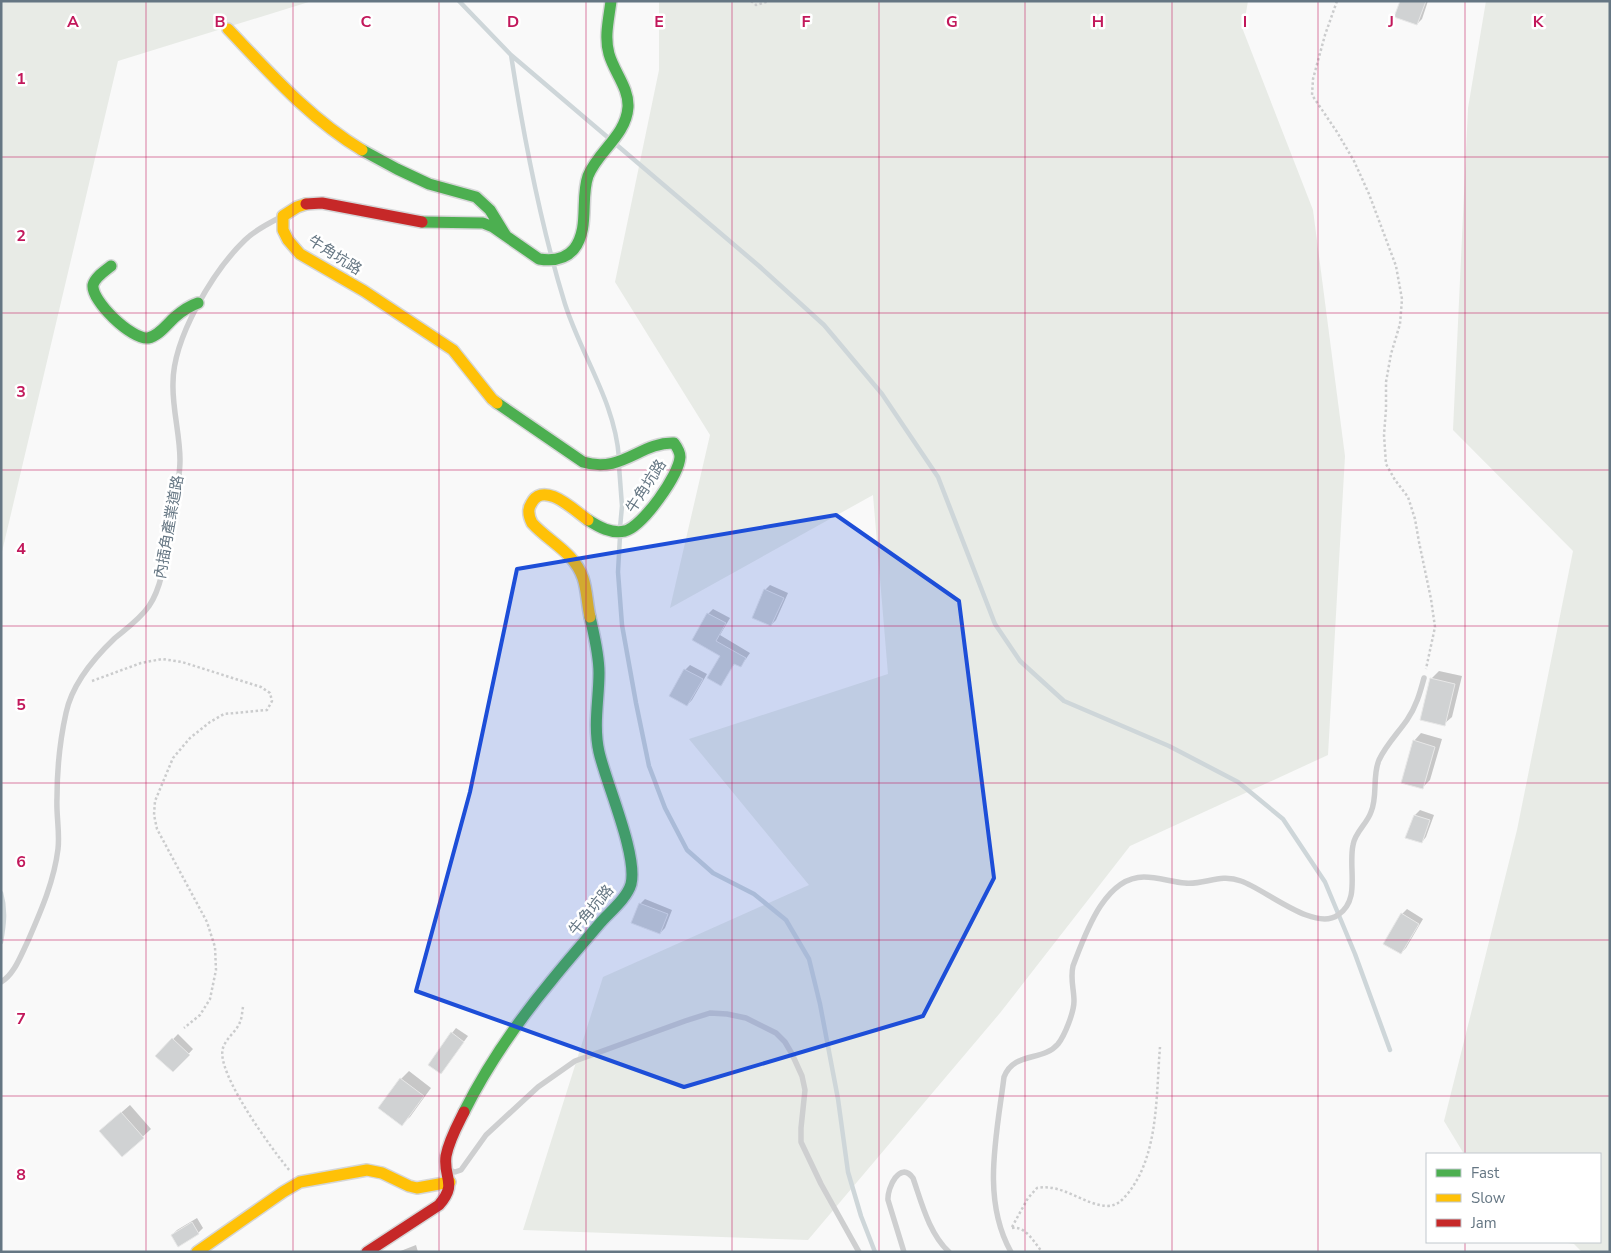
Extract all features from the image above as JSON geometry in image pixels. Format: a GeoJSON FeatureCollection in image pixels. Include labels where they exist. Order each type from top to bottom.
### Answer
{"type":"FeatureCollection","features":[{"type":"Feature","properties":{"kind":"street"},"geometry":{"type":"LineString","coordinates":[[283,216],[294,206],[306,203],[322,203],[419,222],[483,223],[493,227],[539,259],[548,261],[566,256],[574,249],[580,239],[588,175],[624,122],[628,106],[626,93],[609,54],[608,40],[612,1]]}},
{"type":"Feature","properties":{"kind":"street"},"geometry":{"type":"LineString","coordinates":[[228,29],[278,82],[313,114],[357,147],[394,167],[438,187],[474,196],[494,212],[506,236]]}},
{"type":"Feature","properties":{"kind":"street","name":"牛角坑路"},"geometry":{"type":"LineString","coordinates":[[283,216],[283,230],[288,240],[300,254],[373,296],[453,350],[492,400],[583,462],[593,466],[607,465],[626,460],[666,442],[674,443],[679,449],[680,458],[676,471],[639,525],[627,531],[601,528],[555,496],[544,494],[535,497],[530,504],[528,513],[531,522],[566,551],[582,574],[597,651],[596,724],[599,751],[627,848],[632,870],[631,884],[624,898],[556,975],[486,1070],[452,1136],[446,1159],[450,1182]]}},
{"type":"Feature","properties":{"kind":"street"},"geometry":{"type":"LineString","coordinates":[[111,266],[95,280],[92,286],[93,292],[101,304],[135,336],[142,338],[154,336],[186,308],[198,303]]}},
{"type":"Feature","properties":{"kind":"street"},"geometry":{"type":"LineString","coordinates":[[197,1252],[300,1182],[366,1170],[382,1173],[409,1186],[418,1188],[450,1182],[450,1189],[439,1206],[367,1252]]}},
{"type":"Feature","properties":{"kind":"lane","name":"內插角產業道路"},"geometry":{"type":"LineString","coordinates":[[1,982],[13,970],[21,955],[40,915],[52,877],[60,831],[56,800],[59,760],[66,711],[74,688],[97,656],[137,620],[156,595],[162,572],[180,460],[172,383],[180,341],[198,303],[226,263],[245,240],[258,230],[283,216]]}},
{"type":"Feature","properties":{"kind":"lane"},"geometry":{"type":"LineString","coordinates":[[1011,1252],[1003,1235],[996,1209],[993,1184],[994,1158],[1004,1077],[1011,1065],[1019,1060],[1046,1053],[1061,1039],[1074,1008],[1072,966],[1096,913],[1108,896],[1119,885],[1131,879],[1144,877],[1186,883],[1228,878],[1241,881],[1311,918],[1328,919],[1335,917],[1345,910],[1350,903],[1352,894],[1353,846],[1358,833],[1372,811],[1376,767],[1386,748],[1417,702],[1424,678]]}},
{"type":"Feature","properties":{"kind":"lane"},"geometry":{"type":"LineString","coordinates":[[447,1170],[455,1172],[461,1170],[486,1135],[538,1087],[575,1061],[685,1021],[710,1014],[726,1014],[746,1018],[776,1033],[785,1042],[792,1054],[802,1076],[805,1090],[801,1142],[821,1184],[859,1252]]}},
{"type":"Feature","properties":{"kind":"lane"},"geometry":{"type":"LineString","coordinates":[[904,1252],[888,1200],[888,1193],[890,1185],[896,1176],[906,1172],[913,1178],[924,1212],[936,1236],[949,1252]]}},
{"type":"Feature","properties":{"kind":"path"},"geometry":{"type":"LineString","coordinates":[[751,1],[756,5],[769,1]]}},
{"type":"Feature","properties":{"kind":"path"},"geometry":{"type":"LineString","coordinates":[[1337,1],[1313,79],[1312,95],[1354,161],[1369,194],[1396,266],[1402,299],[1400,324],[1391,354],[1386,382],[1384,435],[1386,464],[1408,497],[1415,519],[1418,542],[1431,599],[1435,627],[1424,678]]}},
{"type":"Feature","properties":{"kind":"path"},"geometry":{"type":"LineString","coordinates":[[74,688],[141,663],[162,659],[182,662],[261,687],[270,693],[272,701],[267,710],[224,714],[210,722],[190,738],[173,758],[155,801],[154,814],[157,828],[207,922],[215,947],[216,970],[210,999],[200,1015],[184,1028]]}},
{"type":"Feature","properties":{"kind":"path"},"geometry":{"type":"LineString","coordinates":[[243,1007],[240,1023],[223,1048],[222,1061],[230,1083],[284,1163],[300,1182]]}},
{"type":"Feature","properties":{"kind":"path"},"geometry":{"type":"LineString","coordinates":[[1003,1235],[1011,1228],[1028,1198],[1037,1188],[1051,1188],[1104,1205],[1116,1204],[1123,1200],[1133,1186],[1149,1152],[1160,1047]]}},
{"type":"Feature","properties":{"kind":"path"},"geometry":{"type":"LineString","coordinates":[[1011,1228],[1016,1227],[1027,1233],[1042,1252]]}},
{"type":"Feature","properties":{"kind":"highlighted area"},"geometry":{"type":"Polygon","coordinates":[[[836,515],[959,601],[994,878],[923,1016],[684,1087],[416,991],[470,792],[517,569],[836,515]]]}},
{"type":"Feature","properties":{"kind":"shaded area"},"geometry":{"type":"Polygon","coordinates":[[[1,1],[312,1],[118,61],[1,556],[1,1]]]}},
{"type":"Feature","properties":{"kind":"shaded area"},"geometry":{"type":"Polygon","coordinates":[[[659,1],[1248,1],[1243,30],[1313,210],[1345,456],[1328,755],[1130,846],[1000,1013],[808,1240],[523,1230],[603,977],[809,885],[689,739],[888,674],[873,495],[670,608],[710,435],[615,282],[659,70],[659,1]]]}},
{"type":"Feature","properties":{"kind":"shaded area"},"geometry":{"type":"Polygon","coordinates":[[[1486,1],[1610,1],[1610,1252],[1582,1252],[1574,1244],[1568,1243],[1601,1243],[1601,1153],[1463,1153],[1444,1121],[1517,830],[1573,551],[1453,430],[1468,108],[1486,1]]]}},
{"type":"Feature","properties":{"kind":"building"},"geometry":{"type":"Polygon","coordinates":[[[1400,1],[1426,1],[1417,25],[1394,17],[1400,1]]]}},
{"type":"Feature","properties":{"kind":"building"},"geometry":{"type":"Polygon","coordinates":[[[764,589],[784,598],[771,626],[752,618],[764,589]]]}},
{"type":"Feature","properties":{"kind":"building"},"geometry":{"type":"Polygon","coordinates":[[[707,613],[726,623],[716,641],[746,658],[741,667],[734,664],[721,686],[707,678],[720,656],[692,640],[707,613]]]}},
{"type":"Feature","properties":{"kind":"building"},"geometry":{"type":"Polygon","coordinates":[[[684,669],[703,679],[687,706],[669,696],[684,669]]]}},
{"type":"Feature","properties":{"kind":"building"},"geometry":{"type":"Polygon","coordinates":[[[1430,678],[1455,684],[1445,726],[1420,720],[1430,678]]]}},
{"type":"Feature","properties":{"kind":"building"},"geometry":{"type":"Polygon","coordinates":[[[1413,740],[1435,747],[1423,789],[1401,783],[1413,740]]]}},
{"type":"Feature","properties":{"kind":"building"},"geometry":{"type":"Polygon","coordinates":[[[1414,815],[1430,820],[1422,843],[1405,838],[1414,815]]]}},
{"type":"Feature","properties":{"kind":"building"},"geometry":{"type":"Polygon","coordinates":[[[639,903],[668,914],[660,934],[631,923],[639,903]]]}},
{"type":"Feature","properties":{"kind":"building"},"geometry":{"type":"Polygon","coordinates":[[[1401,913],[1419,924],[1401,954],[1383,944],[1401,913]]]}},
{"type":"Feature","properties":{"kind":"building"},"geometry":{"type":"Polygon","coordinates":[[[451,1032],[464,1042],[441,1074],[428,1065],[451,1032]]]}},
{"type":"Feature","properties":{"kind":"building"},"geometry":{"type":"Polygon","coordinates":[[[172,1038],[190,1055],[173,1072],[155,1056],[172,1038]]]}},
{"type":"Feature","properties":{"kind":"building"},"geometry":{"type":"Polygon","coordinates":[[[400,1078],[424,1096],[402,1126],[378,1108],[400,1078]]]}},
{"type":"Feature","properties":{"kind":"building"},"geometry":{"type":"Polygon","coordinates":[[[121,1112],[144,1138],[122,1157],[99,1131],[121,1112]]]}},
{"type":"Feature","properties":{"kind":"building"},"geometry":{"type":"Polygon","coordinates":[[[192,1222],[199,1234],[178,1247],[171,1235],[192,1222]]]}},
{"type":"Feature","properties":{"kind":"waterway"},"geometry":{"type":"LineString","coordinates":[[459,1],[511,55],[759,266],[824,325],[882,394],[938,477],[995,624],[1020,661],[1064,701],[1169,746],[1238,782],[1283,819],[1325,882],[1355,954],[1390,1050]]}},
{"type":"Feature","properties":{"kind":"waterway"},"geometry":{"type":"LineString","coordinates":[[511,55],[534,181],[556,273],[572,324],[605,399],[616,437],[619,458]]}},
{"type":"Feature","properties":{"kind":"waterway"},"geometry":{"type":"LineString","coordinates":[[619,466],[622,506],[620,528]]}},
{"type":"Feature","properties":{"kind":"waterway"},"geometry":{"type":"LineString","coordinates":[[620,536],[618,572],[622,625],[649,766],[665,808],[687,850],[713,873],[754,894],[786,920],[809,959],[820,1004],[838,1099],[848,1172],[861,1216],[875,1252]]}},
{"type":"Feature","properties":{"kind":"waterway"},"geometry":{"type":"LineString","coordinates":[[1,893],[4,905],[1,942]]}},
{"type":"Feature","properties":{"kind":"traffic: fast"},"geometry":{"type":"LineString","coordinates":[[422,222],[483,223],[493,227],[539,259],[558,259],[574,249],[582,232],[588,176],[598,159],[617,135],[626,117],[628,107],[624,87],[611,61],[608,48],[607,28],[611,1]]}},
{"type":"Feature","properties":{"kind":"traffic: fast"},"geometry":{"type":"LineString","coordinates":[[362,150],[429,184],[476,197],[490,210],[506,236]]}},
{"type":"Feature","properties":{"kind":"traffic: fast"},"geometry":{"type":"LineString","coordinates":[[111,266],[96,279],[93,285],[94,292],[98,300],[114,318],[132,333],[141,337],[148,338],[156,335],[180,313],[198,303]]}},
{"type":"Feature","properties":{"kind":"traffic: fast"},"geometry":{"type":"LineString","coordinates":[[497,403],[583,462],[597,465],[609,464],[651,447],[674,443],[680,455],[674,475],[659,499],[641,520],[632,527],[620,532],[605,529],[588,520]]}},
{"type":"Feature","properties":{"kind":"traffic: fast"},"geometry":{"type":"LineString","coordinates":[[464,1112],[493,1060],[539,995],[622,899],[631,884],[632,871],[626,838],[597,742],[596,722],[599,666],[590,617]]}},
{"type":"Feature","properties":{"kind":"traffic: slow"},"geometry":{"type":"LineString","coordinates":[[228,29],[291,94],[325,124],[362,150]]}},
{"type":"Feature","properties":{"kind":"traffic: slow"},"geometry":{"type":"LineString","coordinates":[[306,204],[297,207],[283,216],[283,230],[288,240],[300,254],[364,291],[453,350],[497,403]]}},
{"type":"Feature","properties":{"kind":"traffic: slow"},"geometry":{"type":"LineString","coordinates":[[588,520],[567,504],[551,496],[543,495],[536,497],[529,509],[532,523],[567,554],[579,569],[583,578],[590,617]]}},
{"type":"Feature","properties":{"kind":"traffic: slow"},"geometry":{"type":"LineString","coordinates":[[197,1252],[300,1182],[367,1170],[382,1173],[417,1188],[450,1182]]}},
{"type":"Feature","properties":{"kind":"traffic: jam"},"geometry":{"type":"LineString","coordinates":[[306,204],[322,203],[422,222]]}},
{"type":"Feature","properties":{"kind":"traffic: jam"},"geometry":{"type":"LineString","coordinates":[[367,1252],[439,1205],[445,1198],[449,1186],[446,1170],[447,1150],[464,1112]]}}]}
